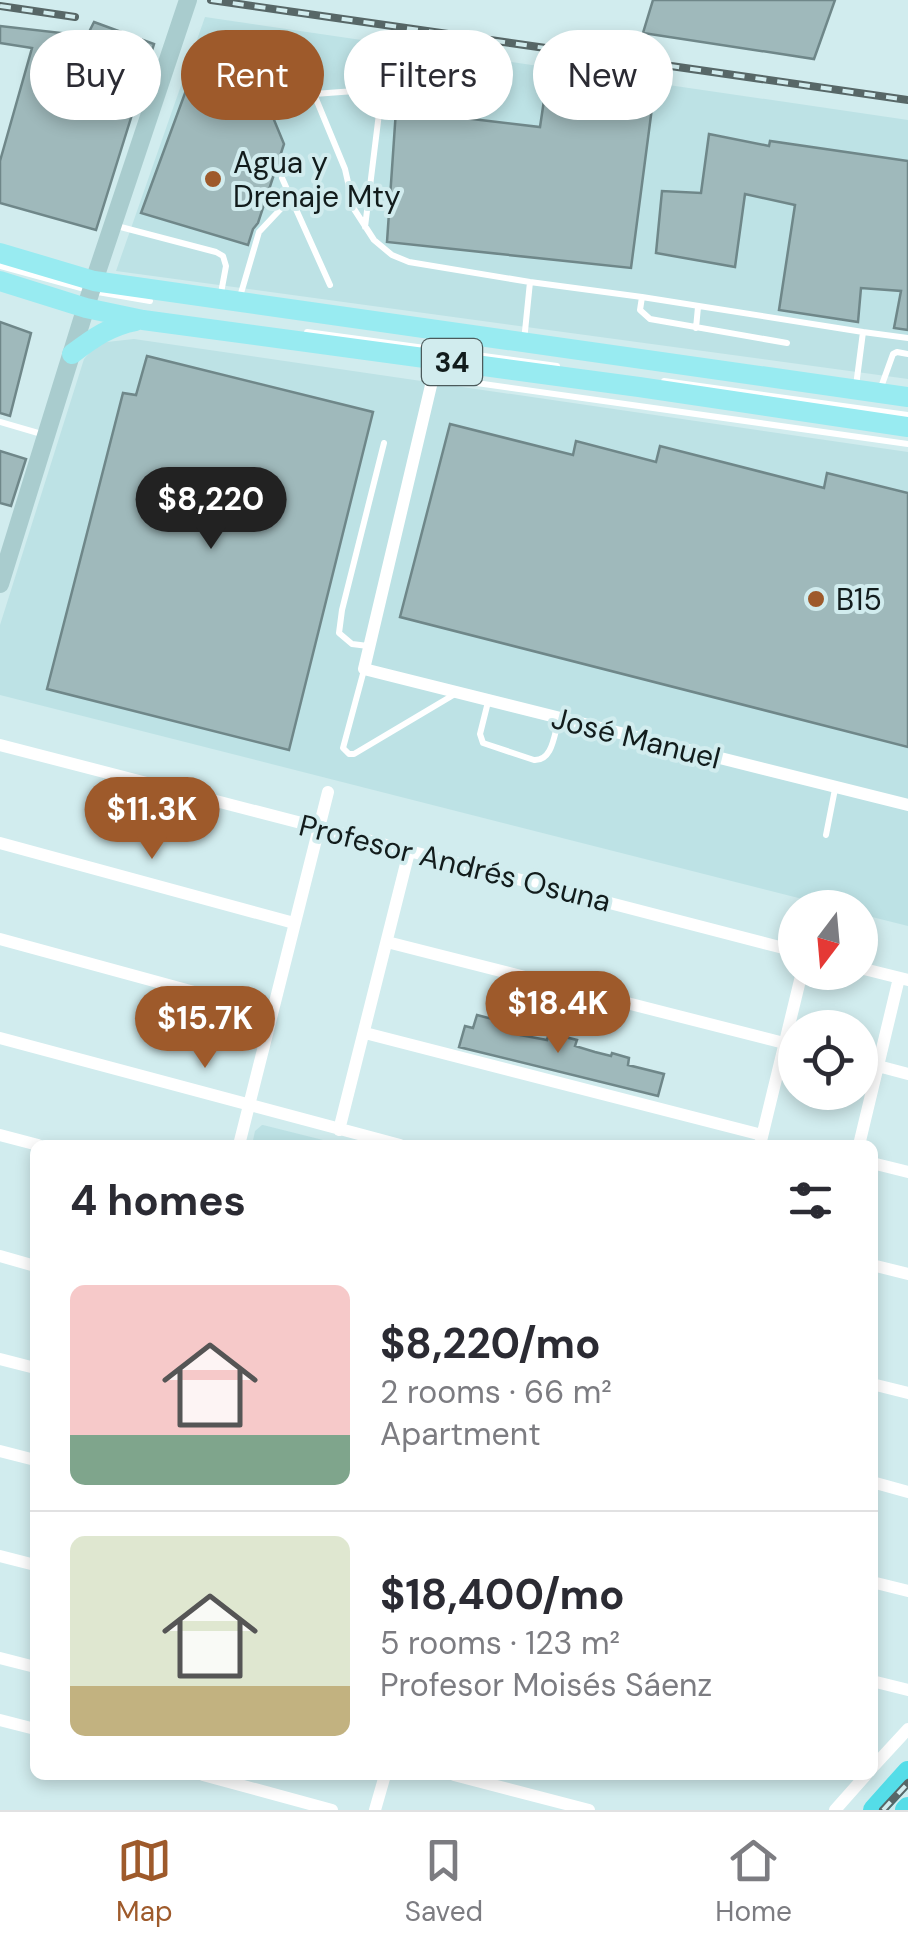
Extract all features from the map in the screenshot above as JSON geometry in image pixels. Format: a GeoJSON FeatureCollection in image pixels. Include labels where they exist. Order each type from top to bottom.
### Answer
{"type":"FeatureCollection","features":[{"type":"Feature","properties":{"kind":"highway"},"geometry":{"type":"LineString","coordinates":[[874,1810],[908,1772]]}},
{"type":"Feature","properties":{"kind":"main road","name":"34"},"geometry":{"type":"LineString","coordinates":[[0,253],[90,295],[230,300],[908,397]]}},
{"type":"Feature","properties":{"kind":"main road","name":"34"},"geometry":{"type":"LineString","coordinates":[[0,274],[147,312],[908,428]]}},
{"type":"Feature","properties":{"kind":"main road"},"geometry":{"type":"LineString","coordinates":[[72,354],[97,335],[147,312]]}},
{"type":"Feature","properties":{"kind":"street"},"geometry":{"type":"LineString","coordinates":[[0,584],[188,0]]}},
{"type":"Feature","properties":{"kind":"street"},"geometry":{"type":"LineString","coordinates":[[364,669],[436,359]]}},
{"type":"Feature","properties":{"kind":"street","name":"José Manuel"},"geometry":{"type":"LineString","coordinates":[[364,669],[908,806]]}},
{"type":"Feature","properties":{"kind":"street","name":"Profesor Andrés Osuna"},"geometry":{"type":"LineString","coordinates":[[0,744],[778,947]]}},
{"type":"Feature","properties":{"kind":"street"},"geometry":{"type":"LineString","coordinates":[[240,1140],[328,792]]}},
{"type":"Feature","properties":{"kind":"street"},"geometry":{"type":"LineString","coordinates":[[0,843],[294,923]]}},
{"type":"Feature","properties":{"kind":"street"},"geometry":{"type":"LineString","coordinates":[[340,1130],[410,852]]}},
{"type":"Feature","properties":{"kind":"street"},"geometry":{"type":"LineString","coordinates":[[0,940],[271,1013]]}},
{"type":"Feature","properties":{"kind":"street"},"geometry":{"type":"LineString","coordinates":[[387,942],[778,1041]]}},
{"type":"Feature","properties":{"kind":"street"},"geometry":{"type":"LineString","coordinates":[[878,972],[904,979],[878,1066],[908,1074]]}},
{"type":"Feature","properties":{"kind":"street"},"geometry":{"type":"LineString","coordinates":[[365,1033],[761,1140],[778,1068]]}},
{"type":"Feature","properties":{"kind":"street"},"geometry":{"type":"LineString","coordinates":[[0,1038],[380,1140]]}},
{"type":"Feature","properties":{"kind":"street"},"geometry":{"type":"LineString","coordinates":[[860,1140],[867,1110]]}},
{"type":"Feature","properties":{"kind":"street"},"geometry":{"type":"LineString","coordinates":[[0,1135],[30,1143]]}},
{"type":"Feature","properties":{"kind":"street"},"geometry":{"type":"LineString","coordinates":[[878,1164],[908,1172]]}},
{"type":"Feature","properties":{"kind":"street"},"geometry":{"type":"LineString","coordinates":[[0,1256],[30,1265]]}},
{"type":"Feature","properties":{"kind":"street"},"geometry":{"type":"LineString","coordinates":[[878,1266],[908,1274]]}},
{"type":"Feature","properties":{"kind":"street"},"geometry":{"type":"LineString","coordinates":[[0,1359],[30,1367]]}},
{"type":"Feature","properties":{"kind":"street"},"geometry":{"type":"LineString","coordinates":[[878,1386],[908,1393]]}},
{"type":"Feature","properties":{"kind":"street"},"geometry":{"type":"LineString","coordinates":[[0,1452],[30,1459]]}},
{"type":"Feature","properties":{"kind":"street"},"geometry":{"type":"LineString","coordinates":[[878,1484],[908,1492]]}},
{"type":"Feature","properties":{"kind":"street"},"geometry":{"type":"LineString","coordinates":[[0,1556],[30,1563]]}},
{"type":"Feature","properties":{"kind":"street"},"geometry":{"type":"LineString","coordinates":[[878,1584],[908,1591]]}},
{"type":"Feature","properties":{"kind":"street"},"geometry":{"type":"LineString","coordinates":[[0,1658],[30,1666]]}},
{"type":"Feature","properties":{"kind":"street"},"geometry":{"type":"LineString","coordinates":[[878,1682],[908,1690]]}},
{"type":"Feature","properties":{"kind":"street"},"geometry":{"type":"LineString","coordinates":[[0,1720],[30,1729]]}},
{"type":"Feature","properties":{"kind":"street"},"geometry":{"type":"LineString","coordinates":[[878,1762],[908,1729]]}},
{"type":"Feature","properties":{"kind":"street"},"geometry":{"type":"LineString","coordinates":[[221,1780],[332,1810]]}},
{"type":"Feature","properties":{"kind":"street"},"geometry":{"type":"LineString","coordinates":[[376,1810],[384,1780]]}},
{"type":"Feature","properties":{"kind":"street"},"geometry":{"type":"LineString","coordinates":[[473,1780],[589,1810]]}},
{"type":"Feature","properties":{"kind":"street"},"geometry":{"type":"LineString","coordinates":[[836,1810],[860,1780]]}},
{"type":"Feature","properties":{"kind":"lane"},"geometry":{"type":"LineString","coordinates":[[344,93],[314,94],[346,168],[354,209],[374,240],[392,255],[409,262],[530,282],[908,338]]}},
{"type":"Feature","properties":{"kind":"lane"},"geometry":{"type":"LineString","coordinates":[[366,227],[378,120]]}},
{"type":"Feature","properties":{"kind":"lane"},"geometry":{"type":"LineString","coordinates":[[282,178],[330,285]]}},
{"type":"Feature","properties":{"kind":"lane"},"geometry":{"type":"LineString","coordinates":[[230,300],[259,232],[291,198]]}},
{"type":"Feature","properties":{"kind":"lane"},"geometry":{"type":"LineString","coordinates":[[113,225],[223,256],[230,300]]}},
{"type":"Feature","properties":{"kind":"lane"},"geometry":{"type":"LineString","coordinates":[[524,341],[530,282]]}},
{"type":"Feature","properties":{"kind":"lane"},"geometry":{"type":"LineString","coordinates":[[642,297],[640,310],[646,317],[787,343]]}},
{"type":"Feature","properties":{"kind":"lane"},"geometry":{"type":"LineString","coordinates":[[696,328],[698,307]]}},
{"type":"Feature","properties":{"kind":"lane"},"geometry":{"type":"LineString","coordinates":[[226,324],[281,330]]}},
{"type":"Feature","properties":{"kind":"lane"},"geometry":{"type":"LineString","coordinates":[[299,332],[567,367]]}},
{"type":"Feature","properties":{"kind":"lane"},"geometry":{"type":"LineString","coordinates":[[856,389],[863,332]]}},
{"type":"Feature","properties":{"kind":"lane"},"geometry":{"type":"LineString","coordinates":[[879,392],[893,354],[908,354]]}},
{"type":"Feature","properties":{"kind":"lane"},"geometry":{"type":"LineString","coordinates":[[436,359],[864,399],[908,408]]}},
{"type":"Feature","properties":{"kind":"lane"},"geometry":{"type":"LineString","coordinates":[[436,359],[908,444]]}},
{"type":"Feature","properties":{"kind":"lane"},"geometry":{"type":"LineString","coordinates":[[664,381],[908,415]]}},
{"type":"Feature","properties":{"kind":"lane"},"geometry":{"type":"LineString","coordinates":[[0,422],[46,436]]}},
{"type":"Feature","properties":{"kind":"lane"},"geometry":{"type":"LineString","coordinates":[[370,647],[352,644],[339,633],[384,444]]}},
{"type":"Feature","properties":{"kind":"lane"},"geometry":{"type":"LineString","coordinates":[[364,669],[343,748],[348,754],[457,693]]}},
{"type":"Feature","properties":{"kind":"lane"},"geometry":{"type":"LineString","coordinates":[[489,701],[480,734],[483,743],[534,760],[547,756],[559,719]]}},
{"type":"Feature","properties":{"kind":"lane"},"geometry":{"type":"LineString","coordinates":[[826,835],[836,788]]}},
{"type":"Feature","properties":{"kind":"shaded area"},"geometry":{"type":"Polygon","coordinates":[[[205,17],[294,30],[200,30],[205,17]]]}},
{"type":"Feature","properties":{"kind":"shaded area"},"geometry":{"type":"Polygon","coordinates":[[[324,34],[344,37],[344,120],[513,120],[513,62],[533,65],[533,120],[673,120],[673,86],[908,120],[908,379],[116,271],[181,85],[181,120],[324,120],[324,34]]]}},
{"type":"Feature","properties":{"kind":"shaded area"},"geometry":{"type":"Polygon","coordinates":[[[134,339],[908,452],[908,926],[878,918],[878,890],[778,893],[0,695],[0,625],[84,359],[98,343],[134,339]]]}},
{"type":"Feature","properties":{"kind":"shaded area"},"geometry":{"type":"Polygon","coordinates":[[[262,1125],[323,1140],[253,1140],[262,1125]]]}},
{"type":"Feature","properties":{"kind":"building"},"geometry":{"type":"Polygon","coordinates":[[[653,0],[835,0],[814,59],[673,38],[673,30],[644,30],[653,0]]]}},
{"type":"Feature","properties":{"kind":"building"},"geometry":{"type":"Polygon","coordinates":[[[94,22],[116,30],[90,30],[94,22]]]}},
{"type":"Feature","properties":{"kind":"building"},"geometry":{"type":"Polygon","coordinates":[[[0,26],[35,30],[30,30],[30,48],[0,43],[0,26]]]}},
{"type":"Feature","properties":{"kind":"building"},"geometry":{"type":"Polygon","coordinates":[[[30,55],[30,120],[130,120],[96,230],[0,203],[0,161],[30,55]]]}},
{"type":"Feature","properties":{"kind":"building","name":"Agua y Drenaje Mty"},"geometry":{"type":"Polygon","coordinates":[[[181,104],[181,120],[274,120],[284,144],[248,245],[141,213],[181,104]]]}},
{"type":"Feature","properties":{"kind":"building"},"geometry":{"type":"Polygon","coordinates":[[[395,120],[481,120],[540,127],[541,120],[650,120],[631,268],[387,242],[395,120]]]}},
{"type":"Feature","properties":{"kind":"building"},"geometry":{"type":"Polygon","coordinates":[[[709,134],[769,146],[770,141],[908,161],[908,330],[894,328],[901,291],[861,288],[858,322],[779,310],[795,205],[745,194],[735,267],[656,253],[662,191],[701,193],[709,134]]]}},
{"type":"Feature","properties":{"kind":"building"},"geometry":{"type":"Polygon","coordinates":[[[0,322],[31,333],[10,416],[0,413],[0,322]]]}},
{"type":"Feature","properties":{"kind":"building"},"geometry":{"type":"Polygon","coordinates":[[[147,356],[373,412],[289,750],[47,689],[123,393],[136,395],[147,356]]]}},
{"type":"Feature","properties":{"kind":"building"},"geometry":{"type":"Polygon","coordinates":[[[450,424],[573,455],[576,441],[656,462],[660,446],[824,488],[827,473],[908,493],[908,747],[400,617],[450,424]]]}},
{"type":"Feature","properties":{"kind":"building"},"geometry":{"type":"Polygon","coordinates":[[[0,451],[26,459],[11,506],[0,503],[0,451]]]}},
{"type":"Feature","properties":{"kind":"building"},"geometry":{"type":"Polygon","coordinates":[[[477,1015],[504,1022],[502,1028],[520,1035],[547,1040],[549,1033],[577,1040],[575,1046],[629,1058],[628,1065],[664,1074],[658,1096],[459,1047],[465,1026],[473,1028],[477,1015]]]}},
{"type":"Feature","properties":{"kind":"railway"},"geometry":{"type":"LineString","coordinates":[[211,0],[908,100]]}},
{"type":"Feature","properties":{"kind":"railway"},"geometry":{"type":"LineString","coordinates":[[0,6],[75,17]]}},
{"type":"Feature","properties":{"kind":"railway"},"geometry":{"type":"LineString","coordinates":[[883,1810],[908,1783]]}},
{"type":"Feature","properties":{"kind":"place","name":"Agua y Drenaje Mty"},"geometry":{"type":"Point","coordinates":[213,179]}},
{"type":"Feature","properties":{"kind":"place","name":"B15"},"geometry":{"type":"Point","coordinates":[816,599]}}]}
